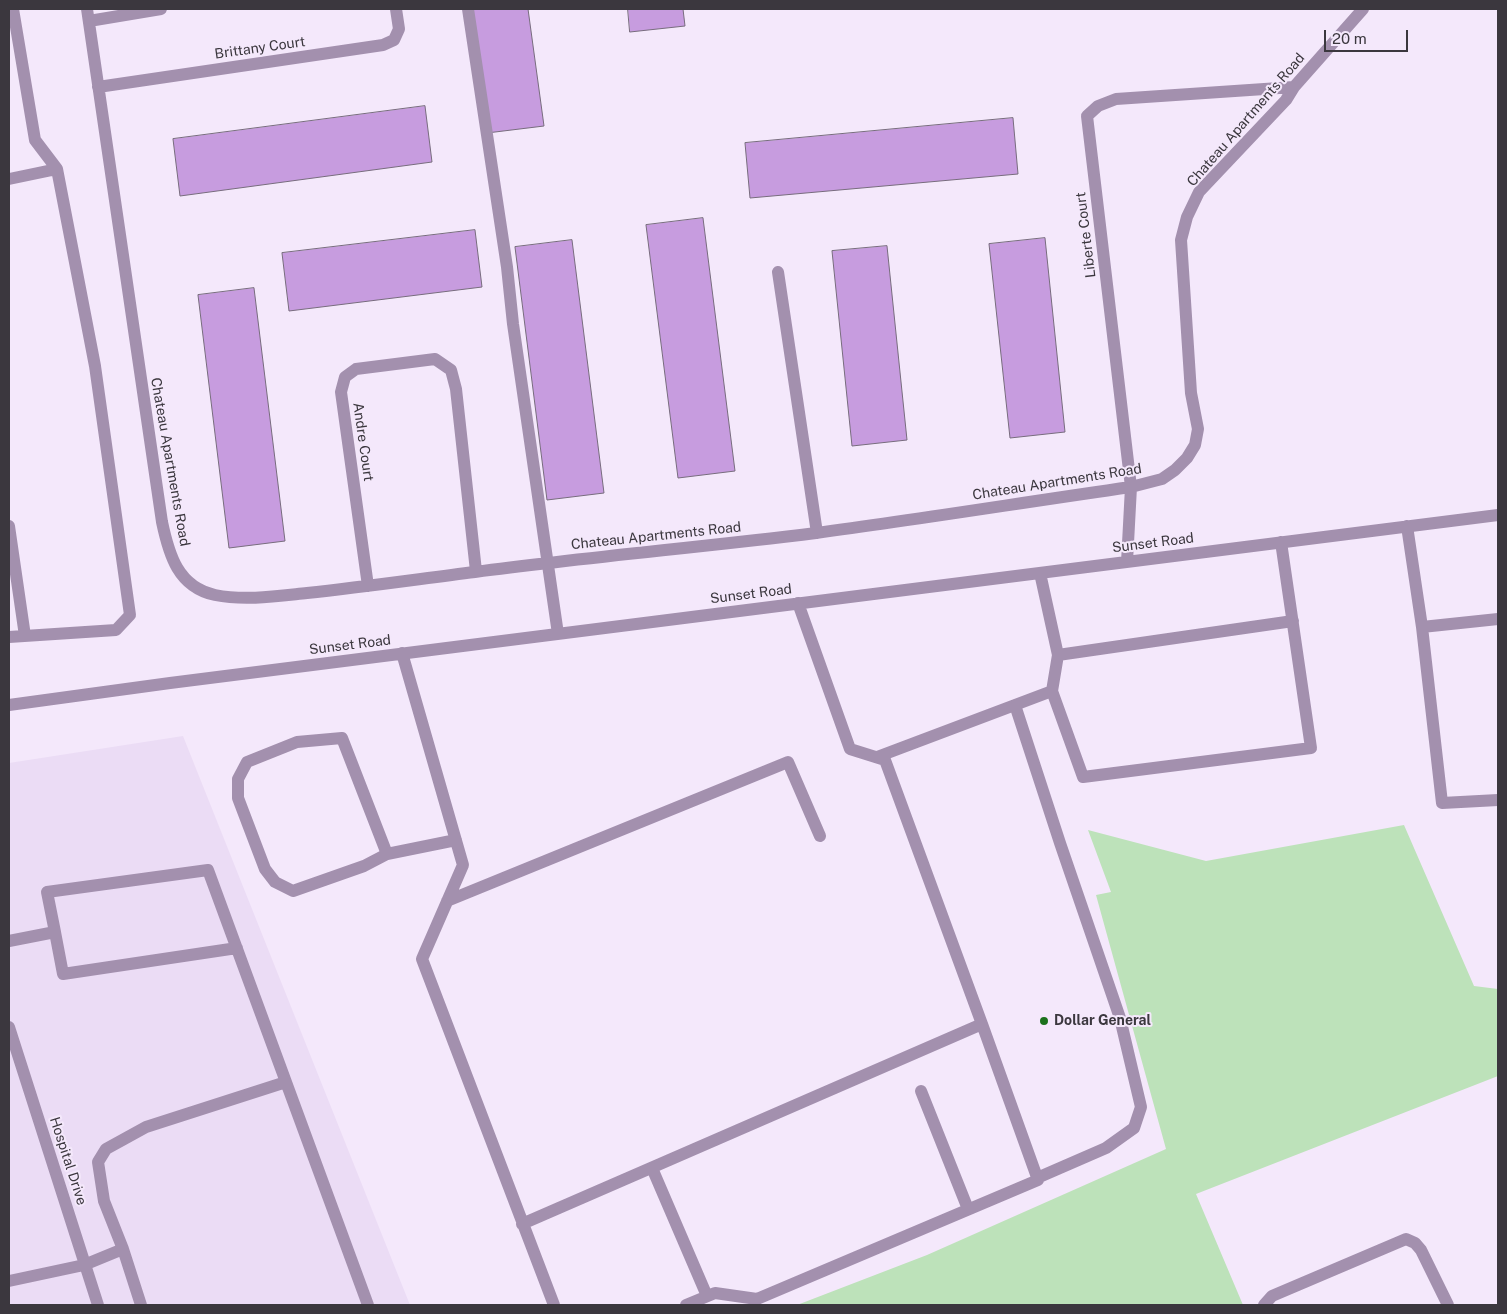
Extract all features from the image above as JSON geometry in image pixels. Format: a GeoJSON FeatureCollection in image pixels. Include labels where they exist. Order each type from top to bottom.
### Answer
{"type":"FeatureCollection","features":[{"type":"Feature","properties":{"kind":"street"},"geometry":{"type":"LineString","coordinates":[[9,637],[116,630],[130,615],[95,366],[57,169],[35,140],[13,9]]}},
{"type":"Feature","properties":{"kind":"street"},"geometry":{"type":"LineString","coordinates":[[88,15],[161,9]]}},
{"type":"Feature","properties":{"kind":"street","name":"Brittany Court"},"geometry":{"type":"LineString","coordinates":[[98,87],[383,46],[394,40],[399,29],[396,9]]}},
{"type":"Feature","properties":{"kind":"street"},"geometry":{"type":"LineString","coordinates":[[468,9],[507,267],[513,324],[558,634]]}},
{"type":"Feature","properties":{"kind":"street","name":"Chateau Apartments Road"},"geometry":{"type":"LineString","coordinates":[[88,15],[162,522],[168,549],[177,570],[194,586],[214,595],[265,597],[816,533],[1131,487],[1162,479],[1187,458],[1195,445],[1198,429],[1191,393],[1181,240],[1187,217],[1199,192],[1286,100],[1294,87],[1364,9]]}},
{"type":"Feature","properties":{"kind":"street","name":"Liberte Court"},"geometry":{"type":"LineString","coordinates":[[1127,562],[1131,487],[1087,116],[1098,106],[1116,99],[1294,87]]}},
{"type":"Feature","properties":{"kind":"street"},"geometry":{"type":"LineString","coordinates":[[9,179],[57,169]]}},
{"type":"Feature","properties":{"kind":"street"},"geometry":{"type":"LineString","coordinates":[[778,272],[816,533]]}},
{"type":"Feature","properties":{"kind":"street","name":"Andre Court"},"geometry":{"type":"LineString","coordinates":[[368,586],[340,392],[345,376],[356,369],[435,359],[451,370],[456,389],[476,571]]}},
{"type":"Feature","properties":{"kind":"street","name":"Sunset Road"},"geometry":{"type":"LineString","coordinates":[[9,705],[170,682],[1498,516]]}},
{"type":"Feature","properties":{"kind":"street"},"geometry":{"type":"LineString","coordinates":[[9,526],[25,636]]}},
{"type":"Feature","properties":{"kind":"street"},"geometry":{"type":"LineString","coordinates":[[1407,526],[1422,627],[1442,803],[1498,800]]}},
{"type":"Feature","properties":{"kind":"street"},"geometry":{"type":"LineString","coordinates":[[1040,573],[1058,655],[1052,691],[1083,777],[1312,748],[1281,542]]}},
{"type":"Feature","properties":{"kind":"street"},"geometry":{"type":"LineString","coordinates":[[798,604],[850,748],[885,760],[1037,1178]]}},
{"type":"Feature","properties":{"kind":"street"},"geometry":{"type":"LineString","coordinates":[[1422,627],[1498,618]]}},
{"type":"Feature","properties":{"kind":"street"},"geometry":{"type":"LineString","coordinates":[[1058,655],[1292,621]]}},
{"type":"Feature","properties":{"kind":"street"},"geometry":{"type":"LineString","coordinates":[[402,653],[463,865],[422,959],[554,1305]]}},
{"type":"Feature","properties":{"kind":"street"},"geometry":{"type":"LineString","coordinates":[[877,757],[1052,691]]}},
{"type":"Feature","properties":{"kind":"street"},"geometry":{"type":"LineString","coordinates":[[686,1305],[715,1293],[757,1299],[1038,1180],[1037,1178],[1106,1148],[1134,1128],[1141,1107],[1120,1018],[1015,705]]}},
{"type":"Feature","properties":{"kind":"street"},"geometry":{"type":"LineString","coordinates":[[387,854],[342,738],[297,742],[247,762],[238,779],[238,798],[266,869],[276,882],[293,891],[364,866],[387,854],[456,840]]}},
{"type":"Feature","properties":{"kind":"street"},"geometry":{"type":"LineString","coordinates":[[447,901],[788,762],[820,836]]}},
{"type":"Feature","properties":{"kind":"street"},"geometry":{"type":"LineString","coordinates":[[236,948],[63,974],[47,892],[208,870],[368,1305]]}},
{"type":"Feature","properties":{"kind":"street"},"geometry":{"type":"LineString","coordinates":[[9,942],[55,932]]}},
{"type":"Feature","properties":{"kind":"street"},"geometry":{"type":"LineString","coordinates":[[522,1224],[982,1024]]}},
{"type":"Feature","properties":{"kind":"street","name":"Hospital Drive"},"geometry":{"type":"LineString","coordinates":[[9,1026],[98,1305]]}},
{"type":"Feature","properties":{"kind":"street"},"geometry":{"type":"LineString","coordinates":[[141,1305],[123,1249],[104,1201],[98,1162],[106,1149],[146,1127],[286,1082]]}},
{"type":"Feature","properties":{"kind":"street"},"geometry":{"type":"LineString","coordinates":[[921,1091],[968,1209]]}},
{"type":"Feature","properties":{"kind":"street"},"geometry":{"type":"LineString","coordinates":[[652,1168],[707,1296]]}},
{"type":"Feature","properties":{"kind":"street"},"geometry":{"type":"LineString","coordinates":[[1264,1305],[1272,1296],[1406,1239],[1416,1243],[1421,1250],[1448,1305]]}},
{"type":"Feature","properties":{"kind":"street"},"geometry":{"type":"LineString","coordinates":[[9,1281],[84,1265],[123,1249]]}},
{"type":"Feature","properties":{"kind":"shaded area"},"geometry":{"type":"Polygon","coordinates":[[[183,736],[410,1305],[9,1305],[9,763],[183,736]]]}},
{"type":"Feature","properties":{"kind":"green space"},"geometry":{"type":"Polygon","coordinates":[[[1404,825],[1474,986],[1498,989],[1498,1076],[1196,1194],[1243,1305],[797,1305],[927,1255],[1166,1149],[1096,895],[1111,892],[1088,830],[1206,861],[1404,825]]]}},
{"type":"Feature","properties":{"kind":"building"},"geometry":{"type":"Polygon","coordinates":[[[471,9],[528,9],[544,126],[487,133],[471,9]]]}},
{"type":"Feature","properties":{"kind":"building"},"geometry":{"type":"Polygon","coordinates":[[[628,9],[683,9],[685,26],[630,32],[628,9]]]}},
{"type":"Feature","properties":{"kind":"building"},"geometry":{"type":"Polygon","coordinates":[[[425,106],[432,162],[180,196],[173,139],[425,106]]]}},
{"type":"Feature","properties":{"kind":"building"},"geometry":{"type":"Polygon","coordinates":[[[1013,118],[1018,174],[750,198],[745,143],[1013,118]]]}},
{"type":"Feature","properties":{"kind":"building"},"geometry":{"type":"Polygon","coordinates":[[[703,218],[735,471],[678,478],[646,225],[703,218]]]}},
{"type":"Feature","properties":{"kind":"building"},"geometry":{"type":"Polygon","coordinates":[[[475,230],[482,287],[289,311],[282,253],[475,230]]]}},
{"type":"Feature","properties":{"kind":"building"},"geometry":{"type":"Polygon","coordinates":[[[1045,238],[1065,432],[1010,438],[989,244],[1045,238]]]}},
{"type":"Feature","properties":{"kind":"building"},"geometry":{"type":"Polygon","coordinates":[[[572,240],[604,493],[547,500],[515,247],[572,240]]]}},
{"type":"Feature","properties":{"kind":"building"},"geometry":{"type":"Polygon","coordinates":[[[887,246],[907,440],[852,446],[832,251],[887,246]]]}},
{"type":"Feature","properties":{"kind":"building"},"geometry":{"type":"Polygon","coordinates":[[[254,288],[285,541],[229,548],[198,295],[254,288]]]}},
{"type":"Feature","properties":{"kind":"place","name":"Dollar General"},"geometry":{"type":"Point","coordinates":[1044,1021]}}]}
